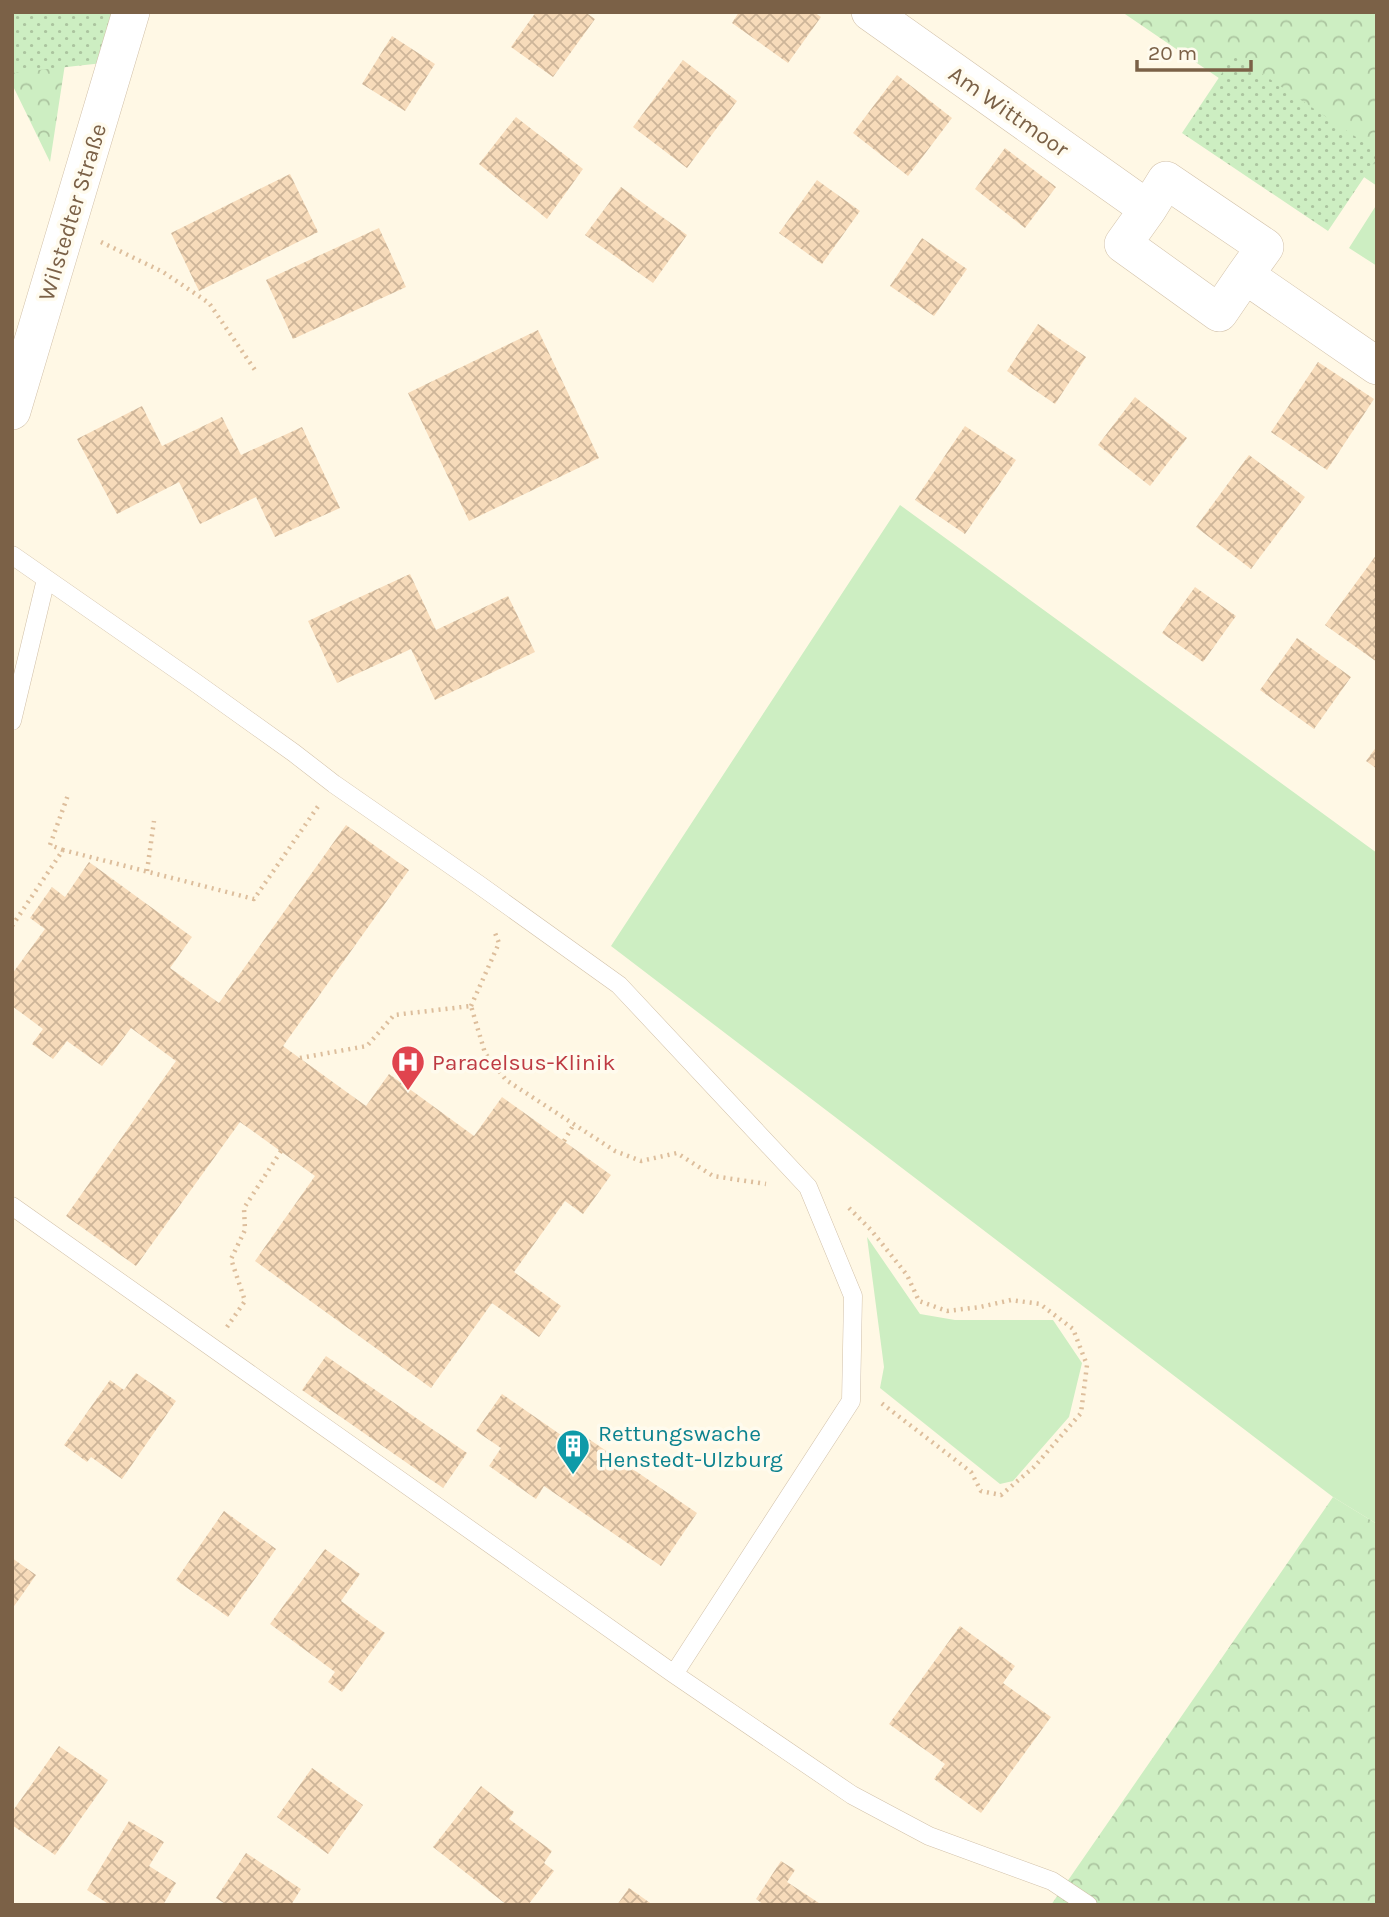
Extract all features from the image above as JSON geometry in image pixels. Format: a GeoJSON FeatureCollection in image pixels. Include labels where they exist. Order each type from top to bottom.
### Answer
{"type":"FeatureCollection","features":[{"type":"Feature","properties":{"kind":"street","name":"Wilstedter Straße"},"geometry":{"type":"LineString","coordinates":[[12,411],[131,12]]}},
{"type":"Feature","properties":{"kind":"street","name":"Am Wittmoor"},"geometry":{"type":"LineString","coordinates":[[870,12],[1148,209]]}},
{"type":"Feature","properties":{"kind":"street"},"geometry":{"type":"LineString","coordinates":[[1166,180],[1265,247],[1219,313],[1123,244],[1148,209],[1166,180]]}},
{"type":"Feature","properties":{"kind":"street"},"geometry":{"type":"LineString","coordinates":[[1245,275],[1377,366]]}},
{"type":"Feature","properties":{"kind":"lane"},"geometry":{"type":"LineString","coordinates":[[12,555],[619,985],[808,1187],[853,1296],[851,1401],[674,1674]]}},
{"type":"Feature","properties":{"kind":"lane"},"geometry":{"type":"LineString","coordinates":[[12,721],[46,579]]}},
{"type":"Feature","properties":{"kind":"lane"},"geometry":{"type":"LineString","coordinates":[[12,1206],[674,1674],[852,1795],[929,1836],[1052,1881],[1088,1905]]}},
{"type":"Feature","properties":{"kind":"path"},"geometry":{"type":"LineString","coordinates":[[67,226],[163,272],[209,303],[257,373]]}},
{"type":"Feature","properties":{"kind":"path"},"geometry":{"type":"LineString","coordinates":[[68,795],[50,845],[254,899],[334,784]]}},
{"type":"Feature","properties":{"kind":"path"},"geometry":{"type":"LineString","coordinates":[[147,871],[154,821]]}},
{"type":"Feature","properties":{"kind":"path"},"geometry":{"type":"LineString","coordinates":[[12,926],[62,850]]}},
{"type":"Feature","properties":{"kind":"path"},"geometry":{"type":"LineString","coordinates":[[478,884],[499,943],[471,1006],[485,1052],[506,1080],[615,1151],[642,1161],[677,1153],[713,1176],[754,1183],[808,1187],[840,1198],[871,1230],[907,1275],[919,1301],[947,1311],[1011,1300],[1040,1304],[1073,1329],[1087,1365],[1081,1413],[1034,1467],[1001,1495],[981,1491],[971,1472],[851,1381]]}},
{"type":"Feature","properties":{"kind":"path"},"geometry":{"type":"LineString","coordinates":[[300,1058],[367,1046],[394,1015],[471,1006]]}},
{"type":"Feature","properties":{"kind":"path"},"geometry":{"type":"LineString","coordinates":[[564,1141],[574,1125]]}},
{"type":"Feature","properties":{"kind":"path"},"geometry":{"type":"LineString","coordinates":[[212,1348],[245,1301],[231,1259],[246,1230],[244,1208],[281,1151]]}},
{"type":"Feature","properties":{"kind":"green space"},"geometry":{"type":"Polygon","coordinates":[[[12,12],[73,12],[50,162],[12,84],[12,12]]]}},
{"type":"Feature","properties":{"kind":"green space"},"geometry":{"type":"Polygon","coordinates":[[[12,12],[113,12],[103,63],[12,73],[12,12]]]}},
{"type":"Feature","properties":{"kind":"green space"},"geometry":{"type":"Polygon","coordinates":[[[1122,12],[1377,12],[1377,186],[1122,12]]]}},
{"type":"Feature","properties":{"kind":"green space"},"geometry":{"type":"Polygon","coordinates":[[[1234,55],[1377,151],[1377,158],[1328,231],[1182,133],[1234,55]]]}},
{"type":"Feature","properties":{"kind":"green space"},"geometry":{"type":"Polygon","coordinates":[[[1377,204],[1377,266],[1349,248],[1377,204]]]}},
{"type":"Feature","properties":{"kind":"green space"},"geometry":{"type":"Polygon","coordinates":[[[900,505],[1377,853],[1377,1524],[1333,1497],[611,946],[900,505]]]}},
{"type":"Feature","properties":{"kind":"green space"},"geometry":{"type":"Polygon","coordinates":[[[867,1237],[920,1314],[955,1320],[1053,1320],[1082,1363],[1069,1417],[1013,1481],[1000,1484],[880,1388],[884,1367],[867,1237]]]}},
{"type":"Feature","properties":{"kind":"green space"},"geometry":{"type":"Polygon","coordinates":[[[1333,1497],[1377,1524],[1377,1905],[1051,1905],[1333,1497]]]}},
{"type":"Feature","properties":{"kind":"building"},"geometry":{"type":"Polygon","coordinates":[[[536,12],[585,12],[595,19],[553,77],[511,47],[536,12]]]}},
{"type":"Feature","properties":{"kind":"building"},"geometry":{"type":"Polygon","coordinates":[[[739,12],[814,12],[821,17],[788,63],[732,23],[739,12]]]}},
{"type":"Feature","properties":{"kind":"building"},"geometry":{"type":"Polygon","coordinates":[[[392,36],[435,64],[405,111],[362,84],[392,36]]]}},
{"type":"Feature","properties":{"kind":"building"},"geometry":{"type":"Polygon","coordinates":[[[683,60],[737,101],[687,168],[633,127],[683,60]]]}},
{"type":"Feature","properties":{"kind":"building"},"geometry":{"type":"Polygon","coordinates":[[[897,75],[952,118],[908,176],[853,133],[897,75]]]}},
{"type":"Feature","properties":{"kind":"building"},"geometry":{"type":"Polygon","coordinates":[[[516,117],[583,169],[547,219],[479,164],[516,117]]]}},
{"type":"Feature","properties":{"kind":"building"},"geometry":{"type":"Polygon","coordinates":[[[1005,148],[1056,187],[1025,228],[975,189],[1005,148]]]}},
{"type":"Feature","properties":{"kind":"building"},"geometry":{"type":"Polygon","coordinates":[[[290,174],[318,232],[199,291],[171,233],[290,174]]]}},
{"type":"Feature","properties":{"kind":"building"},"geometry":{"type":"Polygon","coordinates":[[[817,180],[860,211],[822,264],[779,233],[817,180]]]}},
{"type":"Feature","properties":{"kind":"building"},"geometry":{"type":"Polygon","coordinates":[[[621,187],[687,235],[653,283],[585,235],[621,187]]]}},
{"type":"Feature","properties":{"kind":"building"},"geometry":{"type":"Polygon","coordinates":[[[379,228],[406,287],[293,339],[266,280],[379,228]]]}},
{"type":"Feature","properties":{"kind":"building"},"geometry":{"type":"Polygon","coordinates":[[[922,238],[967,269],[934,316],[890,286],[922,238]]]}},
{"type":"Feature","properties":{"kind":"building"},"geometry":{"type":"Polygon","coordinates":[[[1038,324],[1086,357],[1055,404],[1007,371],[1038,324]]]}},
{"type":"Feature","properties":{"kind":"building"},"geometry":{"type":"Polygon","coordinates":[[[538,330],[599,458],[469,521],[408,393],[538,330]]]}},
{"type":"Feature","properties":{"kind":"building"},"geometry":{"type":"Polygon","coordinates":[[[1318,362],[1374,399],[1327,470],[1271,432],[1318,362]]]}},
{"type":"Feature","properties":{"kind":"building"},"geometry":{"type":"Polygon","coordinates":[[[1135,397],[1187,438],[1150,486],[1098,445],[1135,397]]]}},
{"type":"Feature","properties":{"kind":"building"},"geometry":{"type":"Polygon","coordinates":[[[142,406],[162,446],[222,417],[241,455],[302,427],[340,508],[275,537],[256,497],[200,524],[179,482],[117,514],[77,439],[142,406]]]}},
{"type":"Feature","properties":{"kind":"building"},"geometry":{"type":"Polygon","coordinates":[[[965,426],[1016,460],[965,534],[915,500],[965,426]]]}},
{"type":"Feature","properties":{"kind":"building"},"geometry":{"type":"Polygon","coordinates":[[[1249,455],[1305,497],[1251,569],[1196,527],[1249,455]]]}},
{"type":"Feature","properties":{"kind":"building"},"geometry":{"type":"Polygon","coordinates":[[[1377,554],[1377,662],[1325,625],[1377,554]]]}},
{"type":"Feature","properties":{"kind":"building"},"geometry":{"type":"Polygon","coordinates":[[[410,574],[436,630],[508,596],[535,652],[435,700],[411,649],[337,683],[308,621],[410,574]]]}},
{"type":"Feature","properties":{"kind":"building"},"geometry":{"type":"Polygon","coordinates":[[[1195,587],[1236,616],[1203,662],[1162,633],[1195,587]]]}},
{"type":"Feature","properties":{"kind":"building"},"geometry":{"type":"Polygon","coordinates":[[[1297,638],[1351,677],[1314,729],[1260,690],[1297,638]]]}},
{"type":"Feature","properties":{"kind":"building"},"geometry":{"type":"Polygon","coordinates":[[[1377,746],[1377,769],[1366,761],[1377,746]]]}},
{"type":"Feature","properties":{"kind":"building"},"geometry":{"type":"Polygon","coordinates":[[[346,825],[409,870],[283,1046],[366,1106],[389,1074],[474,1136],[502,1097],[611,1175],[583,1214],[565,1201],[514,1272],[561,1306],[539,1337],[492,1303],[431,1388],[255,1261],[315,1176],[240,1122],[136,1266],[66,1216],[176,1061],[131,1028],[102,1066],[67,1041],[53,1059],[32,1044],[43,1029],[12,1006],[12,974],[45,929],[30,918],[52,887],[65,897],[89,862],[192,937],[170,968],[219,1003],[346,825]]]}},
{"type":"Feature","properties":{"kind":"building"},"geometry":{"type":"Polygon","coordinates":[[[326,1356],[467,1453],[443,1488],[302,1390],[326,1356]]]}},
{"type":"Feature","properties":{"kind":"building"},"geometry":{"type":"Polygon","coordinates":[[[136,1373],[176,1401],[122,1479],[91,1457],[87,1462],[64,1445],[110,1380],[124,1390],[136,1373]]]}},
{"type":"Feature","properties":{"kind":"building","name":"Rettungswache Henstedt-Ulzburg"},"geometry":{"type":"Polygon","coordinates":[[[502,1394],[574,1444],[580,1433],[697,1513],[661,1566],[544,1486],[536,1499],[489,1466],[501,1448],[476,1431],[502,1394]]]}},
{"type":"Feature","properties":{"kind":"building"},"geometry":{"type":"Polygon","coordinates":[[[224,1511],[276,1549],[228,1617],[176,1580],[224,1511]]]}},
{"type":"Feature","properties":{"kind":"building"},"geometry":{"type":"Polygon","coordinates":[[[325,1549],[360,1574],[341,1601],[385,1633],[342,1692],[328,1682],[335,1672],[270,1624],[325,1549]]]}},
{"type":"Feature","properties":{"kind":"building"},"geometry":{"type":"Polygon","coordinates":[[[12,1558],[36,1575],[12,1609],[12,1558]]]}},
{"type":"Feature","properties":{"kind":"building"},"geometry":{"type":"Polygon","coordinates":[[[960,1626],[1015,1666],[1003,1683],[1051,1717],[981,1813],[934,1779],[945,1764],[889,1724],[960,1626]]]}},
{"type":"Feature","properties":{"kind":"building"},"geometry":{"type":"Polygon","coordinates":[[[59,1746],[108,1780],[55,1855],[12,1825],[12,1812],[59,1746]]]}},
{"type":"Feature","properties":{"kind":"building"},"geometry":{"type":"Polygon","coordinates":[[[312,1768],[363,1805],[328,1854],[277,1817],[312,1768]]]}},
{"type":"Feature","properties":{"kind":"building"},"geometry":{"type":"Polygon","coordinates":[[[481,1786],[514,1812],[509,1819],[552,1851],[544,1863],[554,1871],[528,1905],[507,1905],[433,1847],[481,1786]]]}},
{"type":"Feature","properties":{"kind":"building"},"geometry":{"type":"Polygon","coordinates":[[[129,1821],[164,1842],[149,1866],[176,1883],[163,1905],[110,1905],[87,1890],[129,1821]]]}},
{"type":"Feature","properties":{"kind":"building"},"geometry":{"type":"Polygon","coordinates":[[[246,1853],[301,1889],[291,1905],[227,1905],[216,1898],[246,1853]]]}},
{"type":"Feature","properties":{"kind":"building"},"geometry":{"type":"Polygon","coordinates":[[[781,1861],[795,1870],[787,1882],[822,1905],[764,1905],[756,1899],[781,1861]]]}},
{"type":"Feature","properties":{"kind":"building"},"geometry":{"type":"Polygon","coordinates":[[[629,1888],[653,1905],[617,1905],[629,1888]]]}},
{"type":"Feature","properties":{"kind":"place","name":"Paracelsus-Klinik"},"geometry":{"type":"Point","coordinates":[408,1092]}},
{"type":"Feature","properties":{"kind":"place","name":"Rettungswache Henstedt-Ulzburg"},"geometry":{"type":"Point","coordinates":[573,1476]}}]}
